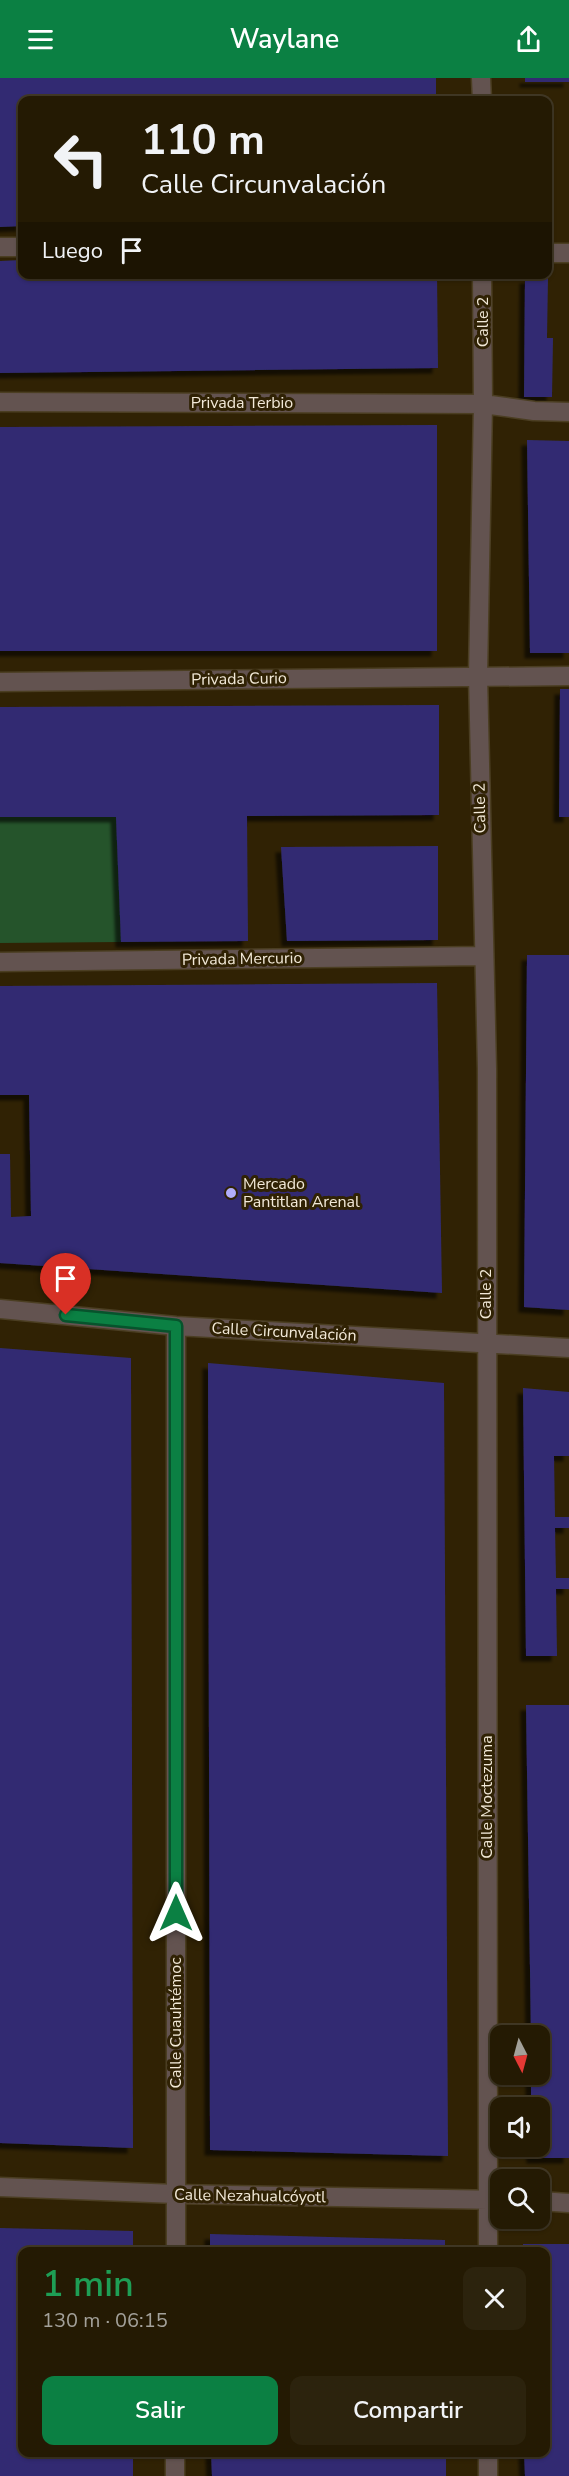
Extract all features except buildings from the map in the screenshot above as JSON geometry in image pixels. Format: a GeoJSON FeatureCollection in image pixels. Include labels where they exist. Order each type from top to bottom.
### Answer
{"type":"FeatureCollection","features":[{"type":"Feature","properties":{"kind":"street"},"geometry":{"type":"LineString","coordinates":[[482,78],[482,96]]}},
{"type":"Feature","properties":{"kind":"street"},"geometry":{"type":"LineString","coordinates":[[0,247],[18,247]]}},
{"type":"Feature","properties":{"kind":"street"},"geometry":{"type":"LineString","coordinates":[[552,253],[569,253]]}},
{"type":"Feature","properties":{"kind":"street","name":"Calle 2"},"geometry":{"type":"LineString","coordinates":[[482,279],[483,404],[478,676],[487,1069],[486,1342]]}},
{"type":"Feature","properties":{"kind":"street","name":"Privada Terbio"},"geometry":{"type":"LineString","coordinates":[[0,402],[483,404],[534,411],[569,412]]}},
{"type":"Feature","properties":{"kind":"street","name":"Privada Curio"},"geometry":{"type":"LineString","coordinates":[[0,682],[569,676]]}},
{"type":"Feature","properties":{"kind":"street","name":"Privada Mercurio"},"geometry":{"type":"LineString","coordinates":[[0,962],[483,956]]}},
{"type":"Feature","properties":{"kind":"street","name":"Calle Circunvalación"},"geometry":{"type":"LineString","coordinates":[[0,1309],[176,1326],[569,1348]]}},
{"type":"Feature","properties":{"kind":"street","name":"Calle Cuauhtémoc"},"geometry":{"type":"LineString","coordinates":[[176,1326],[176,2247]]}},
{"type":"Feature","properties":{"kind":"street","name":"Calle Moctezuma"},"geometry":{"type":"LineString","coordinates":[[486,1342],[495,2169]]}},
{"type":"Feature","properties":{"kind":"street","name":"Calle Nezahualcóyotl"},"geometry":{"type":"LineString","coordinates":[[0,2187],[176,2194],[490,2200]]}},
{"type":"Feature","properties":{"kind":"street"},"geometry":{"type":"LineString","coordinates":[[550,2201],[569,2202]]}},
{"type":"Feature","properties":{"kind":"street","name":"Calle Moctezuma"},"geometry":{"type":"LineString","coordinates":[[489,2247],[491,2229]]}},
{"type":"Feature","properties":{"kind":"street"},"geometry":{"type":"LineString","coordinates":[[175,2457],[175,2476]]}},
{"type":"Feature","properties":{"kind":"street"},"geometry":{"type":"LineString","coordinates":[[488,2457],[488,2476]]}},
{"type":"Feature","properties":{"kind":"green space"},"geometry":{"type":"Polygon","coordinates":[[[0,817],[116,817],[121,942],[0,943],[0,817]]]}},
{"type":"Feature","properties":{"kind":"place","name":"Mercado Pantitlan Arenal"},"geometry":{"type":"Point","coordinates":[231,1193]}},
{"type":"Feature","properties":{"kind":"route"},"geometry":{"type":"LineString","coordinates":[[66,1315],[176,1326],[176,1913]]}}]}
